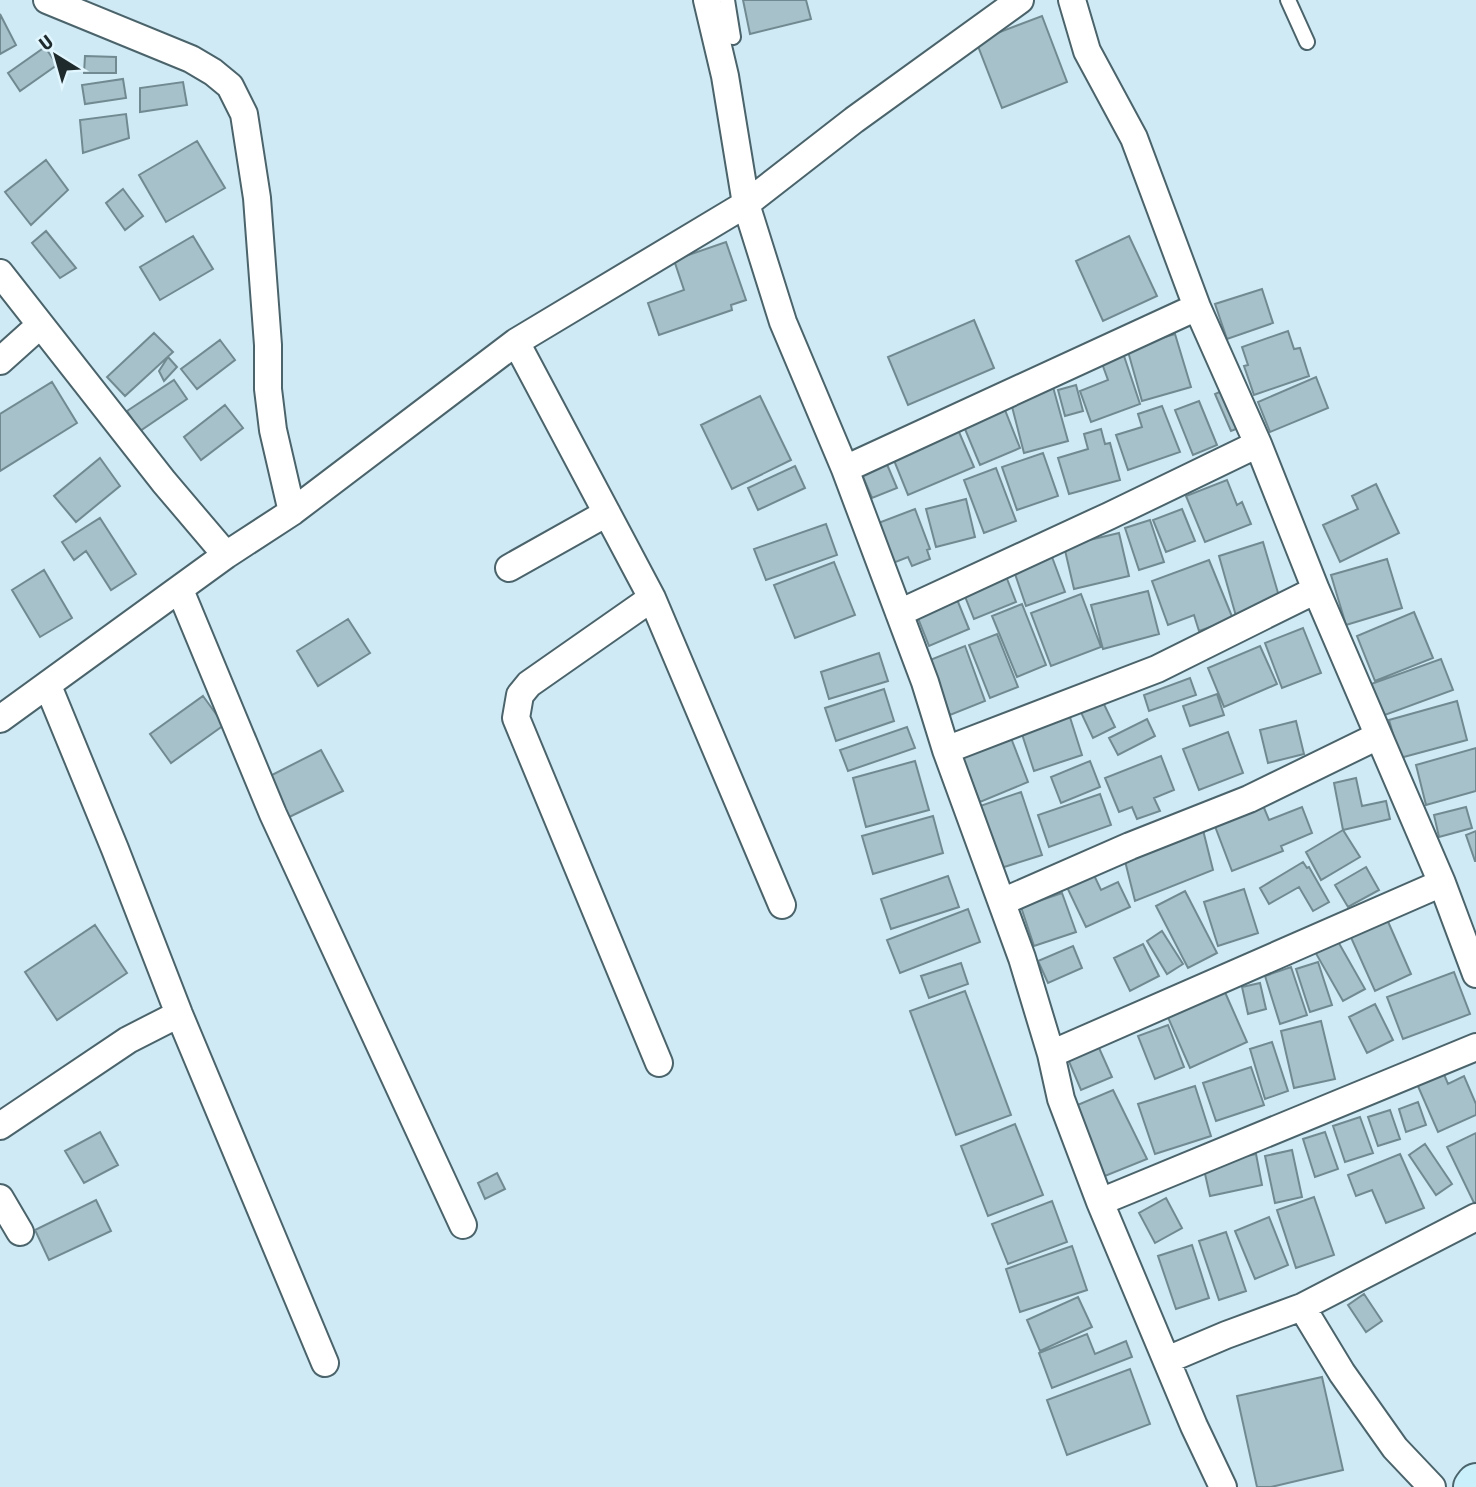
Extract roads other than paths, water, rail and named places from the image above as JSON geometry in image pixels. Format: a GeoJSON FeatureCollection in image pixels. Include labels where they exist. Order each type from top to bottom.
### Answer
{"type":"FeatureCollection","features":[{"type":"Feature","properties":{"kind":"street"},"geometry":{"type":"LineString","coordinates":[[47,0],[191,59],[230,86],[239,100],[244,114],[257,198],[268,345],[268,389],[273,430],[292,512]]}},
{"type":"Feature","properties":{"kind":"street"},"geometry":{"type":"LineString","coordinates":[[707,0],[725,76],[746,204],[783,322],[845,469],[925,682],[946,750],[1002,902],[1051,1054],[1061,1099],[1100,1202],[1194,1426],[1223,1487]]}},
{"type":"Feature","properties":{"kind":"street"},"geometry":{"type":"LineString","coordinates":[[0,719],[226,555],[292,512],[516,341],[746,204],[854,120],[1020,0]]}},
{"type":"Feature","properties":{"kind":"street"},"geometry":{"type":"LineString","coordinates":[[1072,0],[1087,51],[1134,138],[1197,307],[1258,444],[1315,590],[1442,883],[1476,974]]}},
{"type":"Feature","properties":{"kind":"street"},"geometry":{"type":"LineString","coordinates":[[0,273],[39,326],[226,555]]}},
{"type":"Feature","properties":{"kind":"street"},"geometry":{"type":"LineString","coordinates":[[845,469],[1197,307]]}},
{"type":"Feature","properties":{"kind":"street"},"geometry":{"type":"LineString","coordinates":[[0,361],[39,326]]}},
{"type":"Feature","properties":{"kind":"street"},"geometry":{"type":"LineString","coordinates":[[516,341],[652,598],[782,905]]}},
{"type":"Feature","properties":{"kind":"street"},"geometry":{"type":"LineString","coordinates":[[899,613],[1110,516],[1258,444]]}},
{"type":"Feature","properties":{"kind":"street"},"geometry":{"type":"LineString","coordinates":[[509,568],[607,513]]}},
{"type":"Feature","properties":{"kind":"street"},"geometry":{"type":"LineString","coordinates":[[180,590],[273,814],[463,1225]]}},
{"type":"Feature","properties":{"kind":"street"},"geometry":{"type":"LineString","coordinates":[[946,750],[1157,669],[1315,590]]}},
{"type":"Feature","properties":{"kind":"street"},"geometry":{"type":"LineString","coordinates":[[652,598],[529,684],[520,695],[516,718],[659,1063]]}},
{"type":"Feature","properties":{"kind":"street"},"geometry":{"type":"LineString","coordinates":[[47,686],[115,849],[179,1014],[325,1363]]}},
{"type":"Feature","properties":{"kind":"street"},"geometry":{"type":"LineString","coordinates":[[1002,902],[1130,846],[1249,799],[1378,736]]}},
{"type":"Feature","properties":{"kind":"street"},"geometry":{"type":"LineString","coordinates":[[1051,1054],[1442,883]]}},
{"type":"Feature","properties":{"kind":"street"},"geometry":{"type":"LineString","coordinates":[[0,1126],[128,1040],[179,1014]]}},
{"type":"Feature","properties":{"kind":"street"},"geometry":{"type":"LineString","coordinates":[[1100,1202],[1476,1047]]}},
{"type":"Feature","properties":{"kind":"street"},"geometry":{"type":"LineString","coordinates":[[0,1198],[20,1233]]}},
{"type":"Feature","properties":{"kind":"street"},"geometry":{"type":"LineString","coordinates":[[1167,1360],[1302,1307],[1476,1217]]}},
{"type":"Feature","properties":{"kind":"street"},"geometry":{"type":"LineString","coordinates":[[1302,1307],[1342,1373],[1395,1448],[1430,1484]]}},
{"type":"Feature","properties":{"kind":"lane"},"geometry":{"type":"LineString","coordinates":[[727,0],[733,37]]}},
{"type":"Feature","properties":{"kind":"lane"},"geometry":{"type":"LineString","coordinates":[[1288,0],[1307,42]]}}]}
